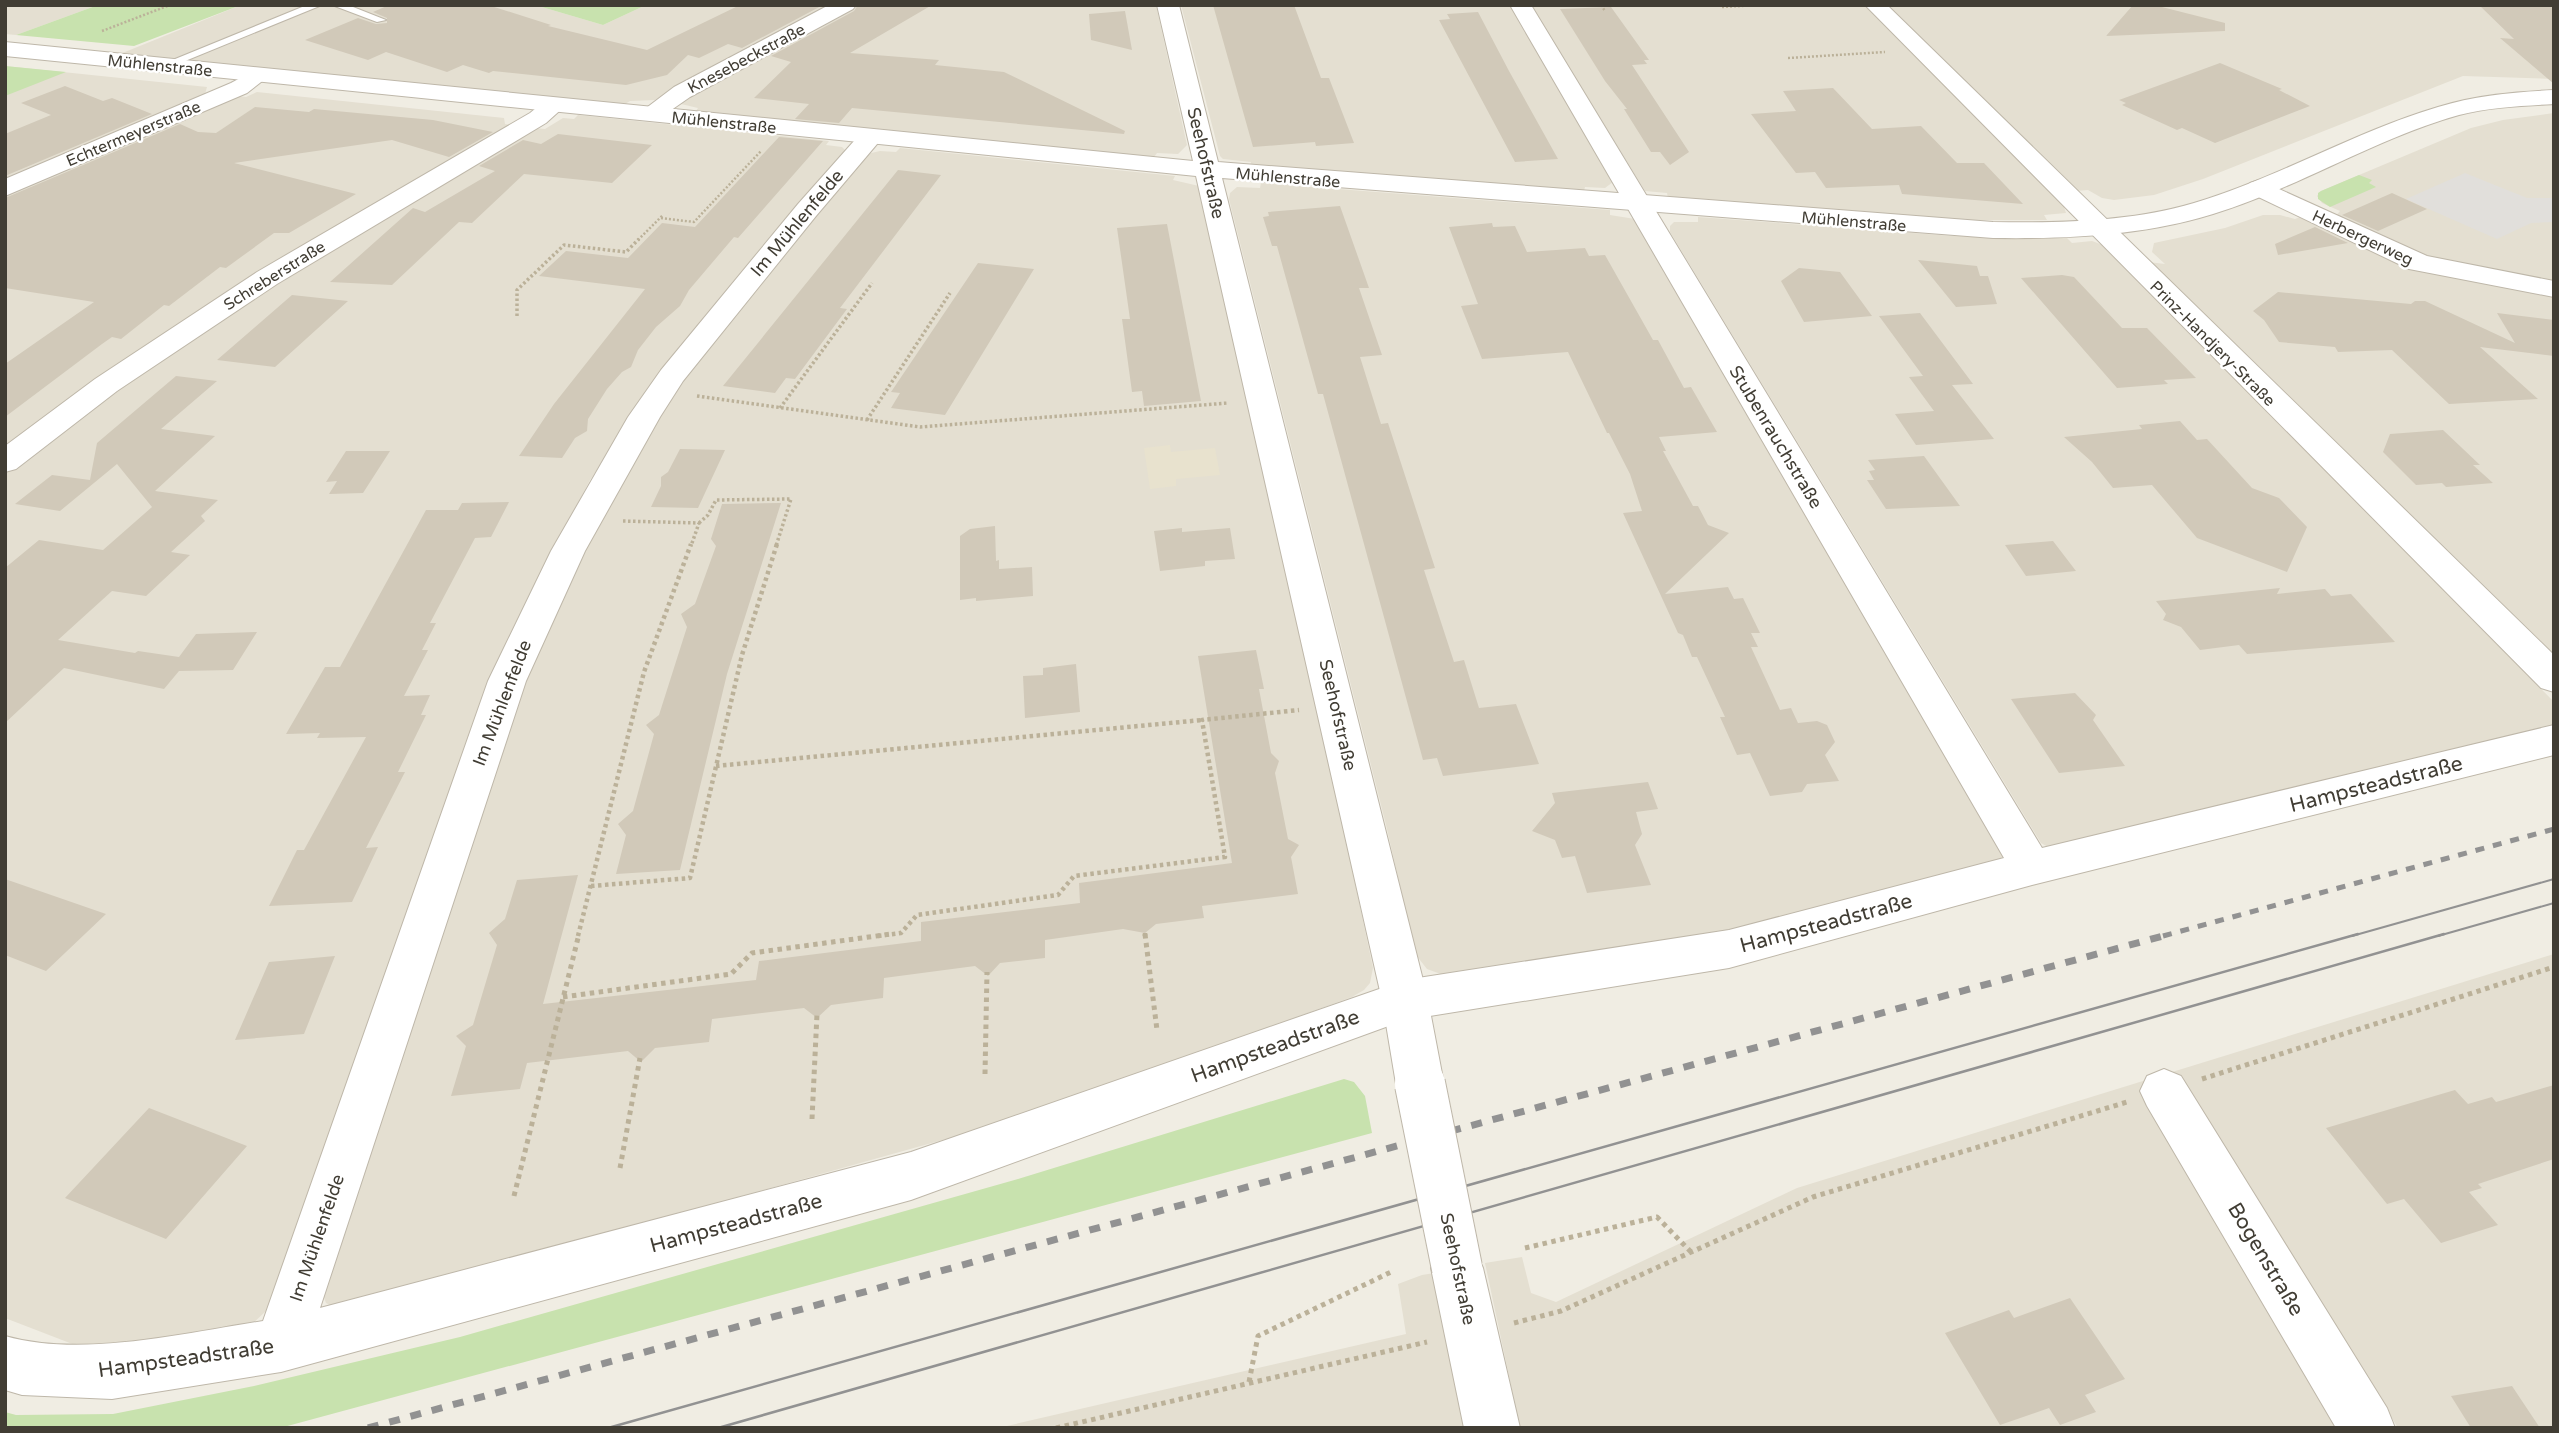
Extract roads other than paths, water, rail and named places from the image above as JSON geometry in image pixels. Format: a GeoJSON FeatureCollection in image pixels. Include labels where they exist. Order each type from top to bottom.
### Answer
{"type":"FeatureCollection","features":[{"type":"Feature","properties":{"kind":"street","name":"Knesebeckstraße"},"geometry":{"type":"LineString","coordinates":[[649,115],[682,92],[846,5]]}},
{"type":"Feature","properties":{"kind":"street","name":"Seehofstraße"},"geometry":{"type":"LineString","coordinates":[[1168,5],[1405,1000],[1457,1268],[1492,1428]]}},
{"type":"Feature","properties":{"kind":"street","name":"Stubenrauchstraße"},"geometry":{"type":"LineString","coordinates":[[1520,5],[2032,869]]}},
{"type":"Feature","properties":{"kind":"street","name":"Prinz-Handjery-Straße"},"geometry":{"type":"LineString","coordinates":[[1875,5],[2554,678]]}},
{"type":"Feature","properties":{"kind":"street","name":"Mühlenstraße"},"geometry":{"type":"LineString","coordinates":[[5,49],[1208,170],[1993,230],[2052,231],[2176,215],[2259,188],[2447,111],[2484,103],[2554,96]]}},
{"type":"Feature","properties":{"kind":"street","name":"Echtermeyerstraße"},"geometry":{"type":"LineString","coordinates":[[5,188],[239,88],[259,75]]}},
{"type":"Feature","properties":{"kind":"street","name":"Schreberstraße"},"geometry":{"type":"LineString","coordinates":[[5,462],[106,385],[267,278],[538,118],[554,105]]}},
{"type":"Feature","properties":{"kind":"street","name":"Im Mühlenfelde"},"geometry":{"type":"LineString","coordinates":[[281,1345],[507,681],[568,551],[644,417],[672,376],[807,210],[871,137]]}},
{"type":"Feature","properties":{"kind":"street","name":"Herbergerweg"},"geometry":{"type":"LineString","coordinates":[[2259,188],[2419,263],[2554,289]]}},
{"type":"Feature","properties":{"kind":"street","name":"Hampsteadstraße"},"geometry":{"type":"LineString","coordinates":[[5,1363],[22,1368],[112,1372],[281,1345],[911,1175],[1405,1000],[1730,949],[2032,869],[2554,740]]}},
{"type":"Feature","properties":{"kind":"street","name":"Bogenstraße"},"geometry":{"type":"LineString","coordinates":[[2164,1091],[2367,1428]]}},
{"type":"Feature","properties":{"kind":"lane"},"geometry":{"type":"LineString","coordinates":[[164,65],[317,5]]}},
{"type":"Feature","properties":{"kind":"lane"},"geometry":{"type":"LineString","coordinates":[[337,5],[381,20]]}},
{"type":"Feature","properties":{"kind":"tram line"},"geometry":{"type":"LineString","coordinates":[[2352,936],[2554,879]]}},
{"type":"Feature","properties":{"kind":"tram line"},"geometry":{"type":"LineString","coordinates":[[2438,936],[2554,903]]}},
{"type":"Feature","properties":{"kind":"tram line"},"geometry":{"type":"LineString","coordinates":[[608,1428],[2358,934]]}},
{"type":"Feature","properties":{"kind":"tram line"},"geometry":{"type":"LineString","coordinates":[[718,1428],[2444,934]]}},
{"type":"Feature","properties":{"kind":"railway"},"geometry":{"type":"LineString","coordinates":[[2163,936],[2554,829]]}},
{"type":"Feature","properties":{"kind":"railway"},"geometry":{"type":"LineString","coordinates":[[368,1428],[2170,934]]}}]}
